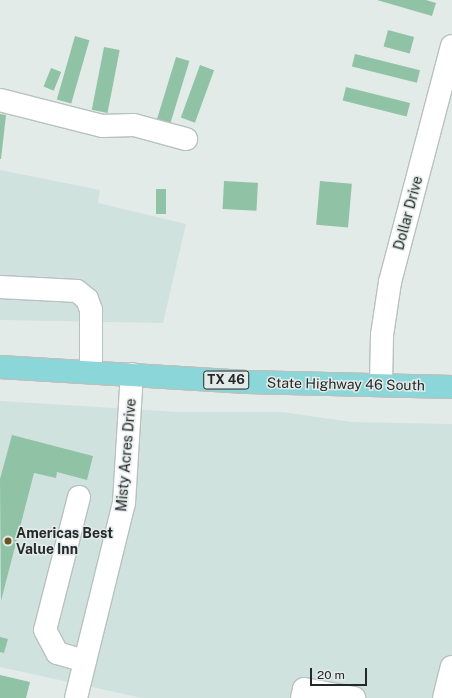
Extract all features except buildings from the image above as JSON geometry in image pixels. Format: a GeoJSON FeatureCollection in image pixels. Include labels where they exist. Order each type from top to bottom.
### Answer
{"type":"FeatureCollection","features":[{"type":"Feature","properties":{"kind":"main road","name":"State Highway 46 South"},"geometry":{"type":"LineString","coordinates":[[0,367],[91,371],[247,382],[381,384],[452,387]]}},
{"type":"Feature","properties":{"kind":"street","name":"Dollar Drive"},"geometry":{"type":"LineString","coordinates":[[381,384],[382,335],[390,282],[452,46]]}},
{"type":"Feature","properties":{"kind":"street"},"geometry":{"type":"LineString","coordinates":[[0,100],[102,126],[134,125],[186,138]]}},
{"type":"Feature","properties":{"kind":"street"},"geometry":{"type":"LineString","coordinates":[[0,287],[77,291],[87,299],[91,310],[91,371]]}},
{"type":"Feature","properties":{"kind":"street","name":"Misty Acres Drive"},"geometry":{"type":"LineString","coordinates":[[76,698],[124,503],[132,374]]}},
{"type":"Feature","properties":{"kind":"street"},"geometry":{"type":"LineString","coordinates":[[79,497],[45,630],[57,653],[85,661]]}},
{"type":"Feature","properties":{"kind":"street"},"geometry":{"type":"LineString","coordinates":[[444,698],[452,667]]}},
{"type":"Feature","properties":{"kind":"street"},"geometry":{"type":"LineString","coordinates":[[302,698],[304,689],[350,698]]}},
{"type":"Feature","properties":{"kind":"shaded area"},"geometry":{"type":"Polygon","coordinates":[[[0,170],[100,190],[98,203],[186,224],[163,323],[0,320],[0,170]]]}},
{"type":"Feature","properties":{"kind":"shaded area"},"geometry":{"type":"Polygon","coordinates":[[[0,401],[179,412],[282,412],[352,422],[452,424],[452,698],[142,698],[0,667],[0,401]]]}},
{"type":"Feature","properties":{"kind":"place","name":"Americas Best Value Inn"},"geometry":{"type":"Point","coordinates":[8,541]}}]}
